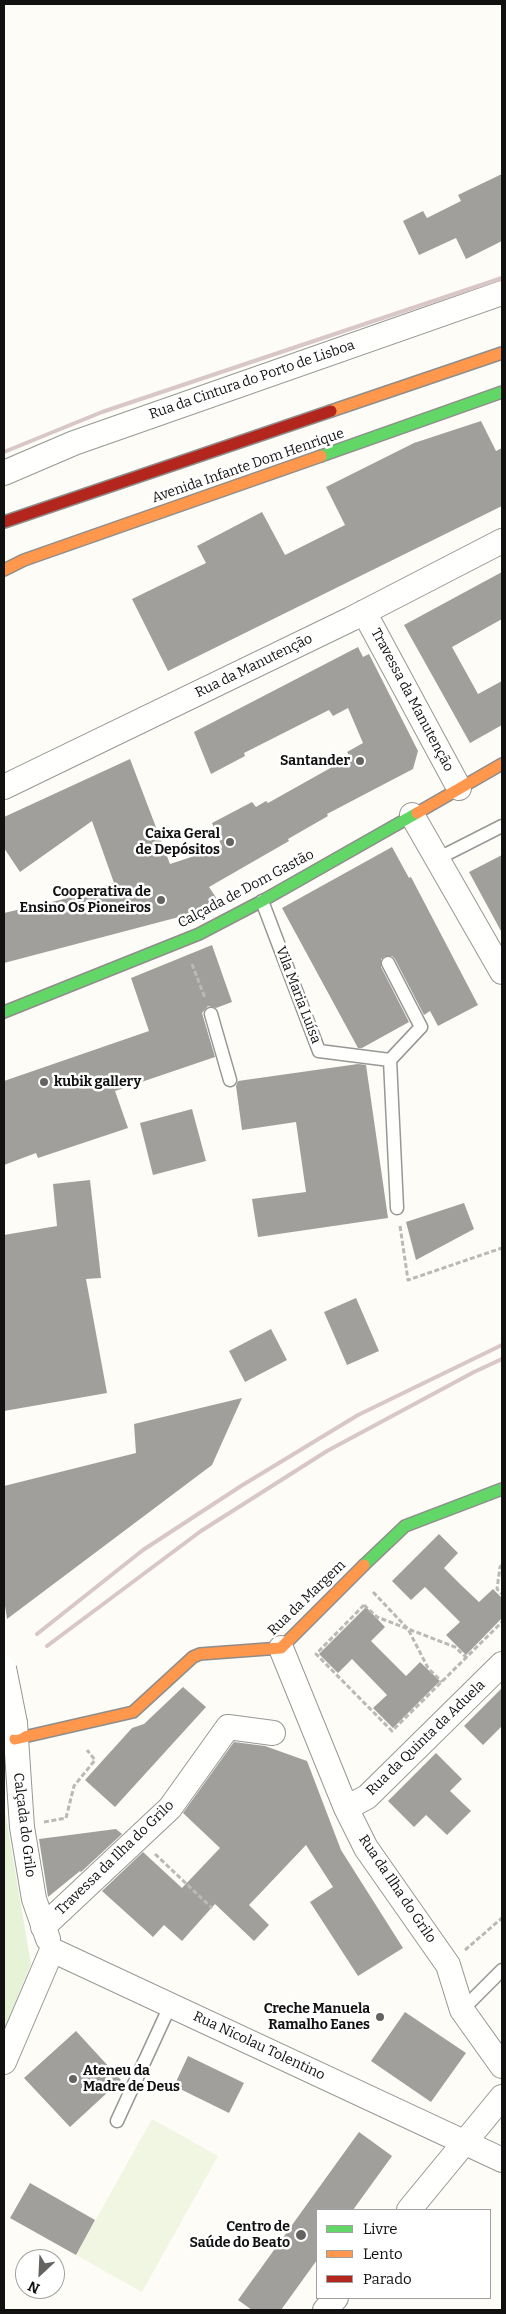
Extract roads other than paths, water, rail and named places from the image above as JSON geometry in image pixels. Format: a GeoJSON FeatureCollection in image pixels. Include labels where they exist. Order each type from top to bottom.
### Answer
{"type":"FeatureCollection","features":[{"type":"Feature","properties":{"kind":"street","name":"Rua da Cintura do Porto de Lisboa"},"geometry":{"type":"LineString","coordinates":[[4,473],[74,442],[502,293]]}},
{"type":"Feature","properties":{"kind":"street","name":"Avenida Infante Dom Henrique"},"geometry":{"type":"LineString","coordinates":[[4,522],[502,353]]}},
{"type":"Feature","properties":{"kind":"street","name":"Avenida Infante Dom Henrique"},"geometry":{"type":"LineString","coordinates":[[4,570],[24,560],[502,392]]}},
{"type":"Feature","properties":{"kind":"street","name":"Rua da Manutenção"},"geometry":{"type":"LineString","coordinates":[[4,787],[364,612],[502,541]]}},
{"type":"Feature","properties":{"kind":"street","name":"Travessa da Manutenção"},"geometry":{"type":"LineString","coordinates":[[364,612],[459,788]]}},
{"type":"Feature","properties":{"kind":"street","name":"Calçada de Dom Gastão"},"geometry":{"type":"LineString","coordinates":[[4,1012],[182,940],[262,901],[502,764]]}},
{"type":"Feature","properties":{"kind":"street"},"geometry":{"type":"LineString","coordinates":[[412,815],[502,972]]}},
{"type":"Feature","properties":{"kind":"street","name":"Rua da Margem"},"geometry":{"type":"LineString","coordinates":[[15,1731],[27,1734],[70,1727],[133,1712],[193,1657],[200,1654],[281,1648],[390,1538],[406,1526],[502,1489]]}},
{"type":"Feature","properties":{"kind":"street","name":"Rua da Ilha do Grilo"},"geometry":{"type":"LineString","coordinates":[[281,1648],[346,1808],[366,1848],[448,1965],[462,2010],[502,2066]]}},
{"type":"Feature","properties":{"kind":"street","name":"Rua da Quinta da Aduela"},"geometry":{"type":"LineString","coordinates":[[346,1808],[367,1797],[502,1664]]}},
{"type":"Feature","properties":{"kind":"street","name":"Calçada do Grilo"},"geometry":{"type":"LineString","coordinates":[[4,1668],[15,1731],[22,1827],[34,1899],[52,1950]]}},
{"type":"Feature","properties":{"kind":"street","name":"Travessa da Ilha do Grilo"},"geometry":{"type":"LineString","coordinates":[[44,1927],[170,1808],[228,1727],[273,1733]]}},
{"type":"Feature","properties":{"kind":"street"},"geometry":{"type":"LineString","coordinates":[[4,2062],[52,1950]]}},
{"type":"Feature","properties":{"kind":"street","name":"Rua Nicolau Tolentino"},"geometry":{"type":"LineString","coordinates":[[52,1950],[502,2160]]}},
{"type":"Feature","properties":{"kind":"street"},"geometry":{"type":"LineString","coordinates":[[410,2209],[502,2097]]}},
{"type":"Feature","properties":{"kind":"street"},"geometry":{"type":"LineString","coordinates":[[326,2310],[335,2299]]}},
{"type":"Feature","properties":{"kind":"lane"},"geometry":{"type":"LineString","coordinates":[[437,859],[502,826]]}},
{"type":"Feature","properties":{"kind":"lane","name":"Vila Maria Luísa"},"geometry":{"type":"LineString","coordinates":[[262,901],[319,1051],[390,1060]]}},
{"type":"Feature","properties":{"kind":"lane"},"geometry":{"type":"LineString","coordinates":[[388,963],[421,1027],[390,1060],[396,1208]]}},
{"type":"Feature","properties":{"kind":"lane"},"geometry":{"type":"LineString","coordinates":[[211,1014],[230,1080]]}},
{"type":"Feature","properties":{"kind":"lane"},"geometry":{"type":"LineString","coordinates":[[462,2010],[502,1970]]}},
{"type":"Feature","properties":{"kind":"lane"},"geometry":{"type":"LineString","coordinates":[[117,2121],[170,2006]]}},
{"type":"Feature","properties":{"kind":"railway"},"geometry":{"type":"LineString","coordinates":[[4,452],[102,412],[502,278]]}},
{"type":"Feature","properties":{"kind":"railway"},"geometry":{"type":"LineString","coordinates":[[37,1634],[143,1550],[241,1486],[358,1415],[502,1345]]}},
{"type":"Feature","properties":{"kind":"railway"},"geometry":{"type":"LineString","coordinates":[[47,1646],[201,1531],[327,1451],[474,1372],[502,1359]]}},
{"type":"Feature","properties":{"kind":"place","name":"Santander"},"geometry":{"type":"Point","coordinates":[360,761]}},
{"type":"Feature","properties":{"kind":"place","name":"Caixa Geral de Depósitos"},"geometry":{"type":"Point","coordinates":[230,842]}},
{"type":"Feature","properties":{"kind":"place","name":"Cooperativa de Ensino Os Pioneiros"},"geometry":{"type":"Point","coordinates":[161,900]}},
{"type":"Feature","properties":{"kind":"place","name":"kubik gallery"},"geometry":{"type":"Point","coordinates":[44,1082]}},
{"type":"Feature","properties":{"kind":"place","name":"Creche Manuela Ramalho Eanes"},"geometry":{"type":"Point","coordinates":[380,2017]}},
{"type":"Feature","properties":{"kind":"place","name":"Ateneu da Madre de Deus"},"geometry":{"type":"Point","coordinates":[73,2079]}},
{"type":"Feature","properties":{"kind":"place","name":"Centro de Saúde do Beato"},"geometry":{"type":"Point","coordinates":[301,2235]}}]}
